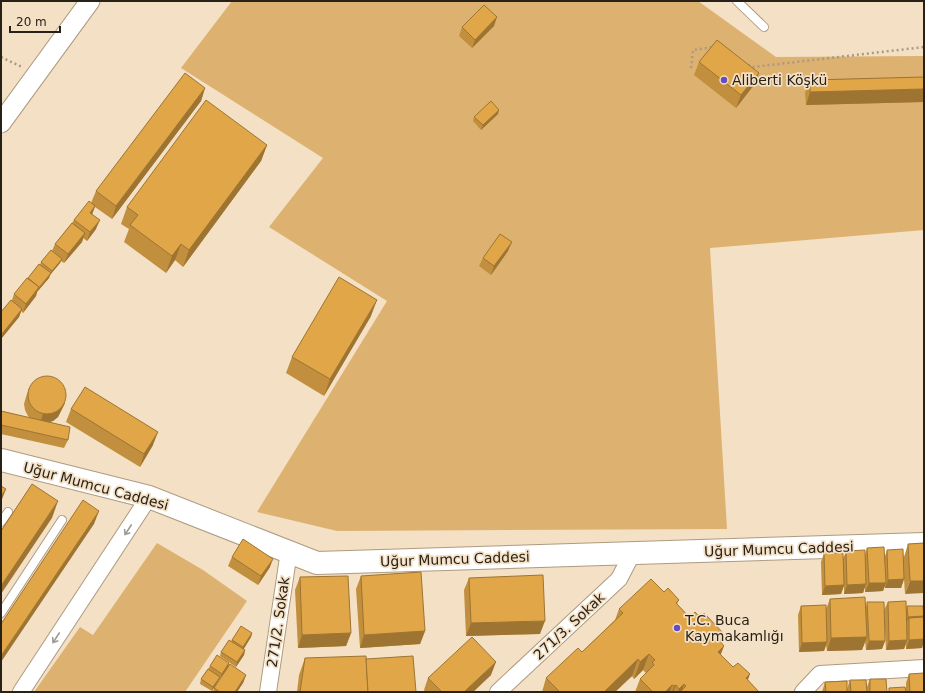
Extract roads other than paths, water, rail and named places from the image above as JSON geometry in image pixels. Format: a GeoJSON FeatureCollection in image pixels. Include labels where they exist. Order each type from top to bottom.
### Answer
{"type":"FeatureCollection","features":[{"type":"Feature","properties":{"kind":"main road","name":"Uğur Mumcu Caddesi"},"geometry":{"type":"LineString","coordinates":[[1,460],[149,497],[317,563],[924,544]]}},
{"type":"Feature","properties":{"kind":"street"},"geometry":{"type":"LineString","coordinates":[[1,123],[90,1]]}},
{"type":"Feature","properties":{"kind":"street"},"geometry":{"type":"LineString","coordinates":[[20,692],[149,497]]}},
{"type":"Feature","properties":{"kind":"street","name":"271/2. Sokak"},"geometry":{"type":"LineString","coordinates":[[268,692],[289,551]]}},
{"type":"Feature","properties":{"kind":"street","name":"271/3. Sokak"},"geometry":{"type":"LineString","coordinates":[[498,692],[619,579],[632,554]]}},
{"type":"Feature","properties":{"kind":"street"},"geometry":{"type":"LineString","coordinates":[[803,692],[820,674],[924,668]]}},
{"type":"Feature","properties":{"kind":"lane"},"geometry":{"type":"LineString","coordinates":[[737,1],[764,27]]}},
{"type":"Feature","properties":{"kind":"lane"},"geometry":{"type":"LineString","coordinates":[[1,522],[8,512]]}},
{"type":"Feature","properties":{"kind":"lane"},"geometry":{"type":"LineString","coordinates":[[1,613],[62,520]]}},
{"type":"Feature","properties":{"kind":"place","name":"Aliberti Köşkü"},"geometry":{"type":"Point","coordinates":[724,80]}},
{"type":"Feature","properties":{"kind":"place","name":"T.C. Buca Kaymakamlığı"},"geometry":{"type":"Point","coordinates":[677,628]}}]}
